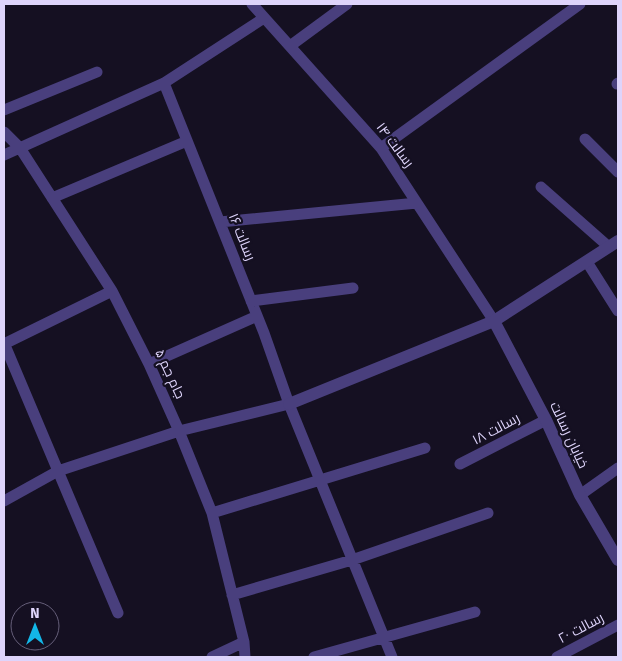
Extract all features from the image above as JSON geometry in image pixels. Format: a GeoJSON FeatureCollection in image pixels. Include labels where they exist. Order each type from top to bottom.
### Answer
{"type":"FeatureCollection","features":[{"type":"Feature","properties":{"kind":"street","name":"رسالت ۱۴"},"geometry":{"type":"LineString","coordinates":[[252,4],[382,148],[494,321]]}},
{"type":"Feature","properties":{"kind":"street"},"geometry":{"type":"LineString","coordinates":[[290,46],[347,4]]}},
{"type":"Feature","properties":{"kind":"street"},"geometry":{"type":"LineString","coordinates":[[382,148],[580,4]]}},
{"type":"Feature","properties":{"kind":"street"},"geometry":{"type":"LineString","coordinates":[[4,155],[164,83],[264,18]]}},
{"type":"Feature","properties":{"kind":"street"},"geometry":{"type":"LineString","coordinates":[[4,110],[96,72]]}},
{"type":"Feature","properties":{"kind":"street","name":"رسالت ۱۶"},"geometry":{"type":"LineString","coordinates":[[164,83],[257,316],[289,404],[392,657]]}},
{"type":"Feature","properties":{"kind":"street","name":"جام جم ۵"},"geometry":{"type":"LineString","coordinates":[[4,132],[20,148],[112,291],[149,364],[179,431],[212,513],[244,642],[245,657]]}},
{"type":"Feature","properties":{"kind":"street"},"geometry":{"type":"LineString","coordinates":[[585,139],[618,172]]}},
{"type":"Feature","properties":{"kind":"street"},"geometry":{"type":"LineString","coordinates":[[52,198],[187,142]]}},
{"type":"Feature","properties":{"kind":"street"},"geometry":{"type":"LineString","coordinates":[[4,502],[58,472],[179,431],[289,404],[494,321],[614,244],[541,187]]}},
{"type":"Feature","properties":{"kind":"street"},"geometry":{"type":"LineString","coordinates":[[220,222],[417,202]]}},
{"type":"Feature","properties":{"kind":"street"},"geometry":{"type":"LineString","coordinates":[[587,262],[618,311]]}},
{"type":"Feature","properties":{"kind":"street"},"geometry":{"type":"LineString","coordinates":[[251,301],[353,288]]}},
{"type":"Feature","properties":{"kind":"street"},"geometry":{"type":"LineString","coordinates":[[112,291],[4,344],[118,613]]}},
{"type":"Feature","properties":{"kind":"street"},"geometry":{"type":"LineString","coordinates":[[149,364],[257,316]]}},
{"type":"Feature","properties":{"kind":"street","name":"خیابان رسالت"},"geometry":{"type":"LineString","coordinates":[[494,321],[546,420],[580,495],[618,560]]}},
{"type":"Feature","properties":{"kind":"street","name":"رسالت ۱۸"},"geometry":{"type":"LineString","coordinates":[[460,464],[546,420]]}},
{"type":"Feature","properties":{"kind":"street"},"geometry":{"type":"LineString","coordinates":[[212,513],[425,448]]}},
{"type":"Feature","properties":{"kind":"street"},"geometry":{"type":"LineString","coordinates":[[580,495],[618,468]]}},
{"type":"Feature","properties":{"kind":"street"},"geometry":{"type":"LineString","coordinates":[[232,595],[352,560],[488,513]]}},
{"type":"Feature","properties":{"kind":"street"},"geometry":{"type":"LineString","coordinates":[[314,657],[475,612]]}},
{"type":"Feature","properties":{"kind":"street","name":"رسالت ۲۰"},"geometry":{"type":"LineString","coordinates":[[559,657],[618,625]]}},
{"type":"Feature","properties":{"kind":"street"},"geometry":{"type":"LineString","coordinates":[[212,657],[244,642]]}}]}
